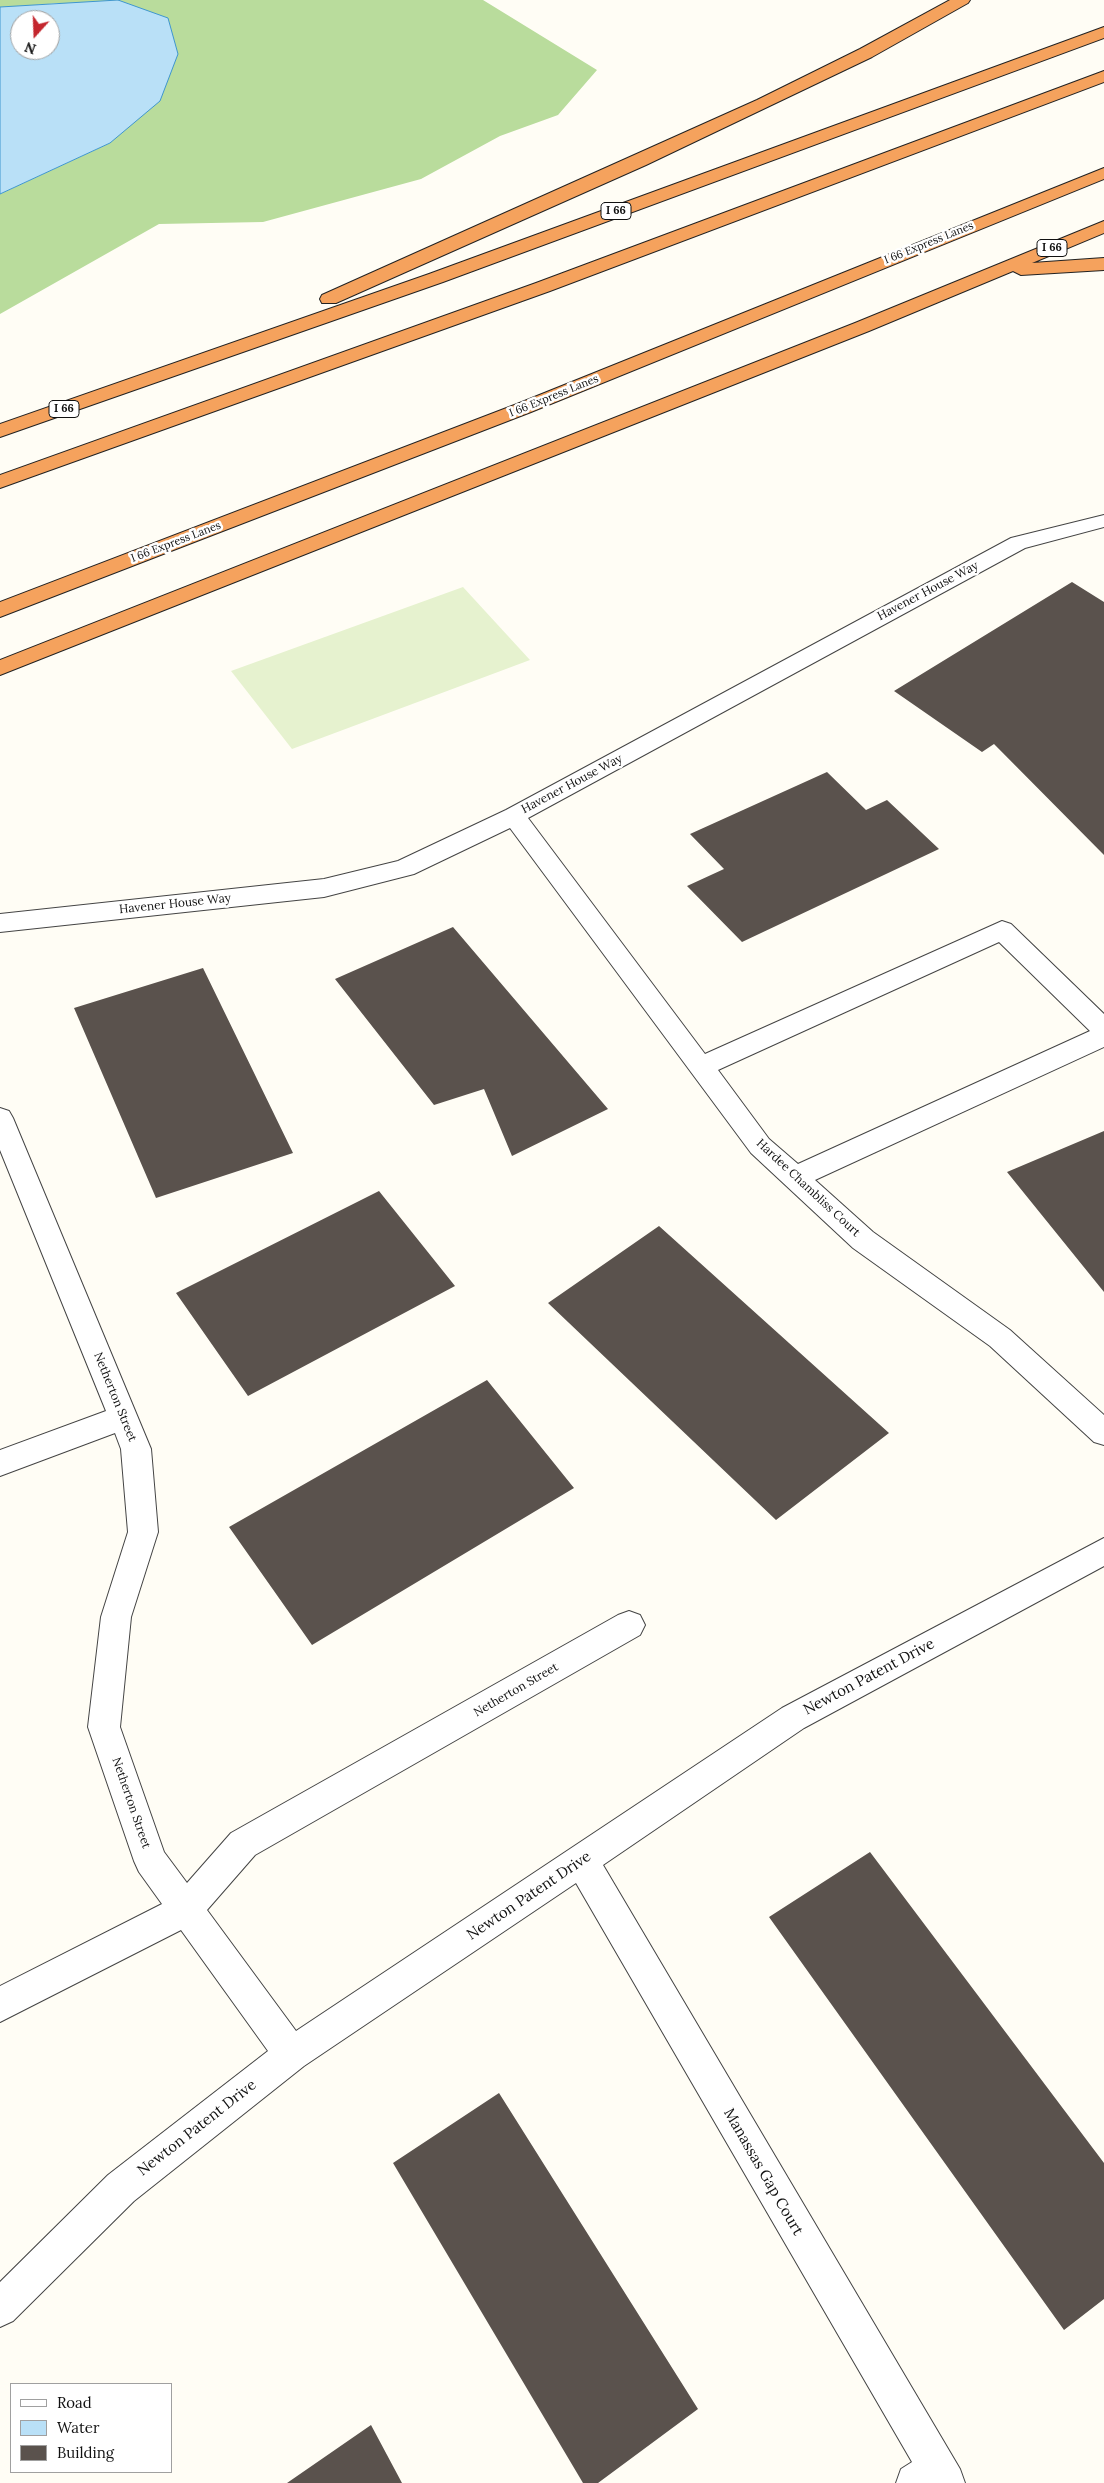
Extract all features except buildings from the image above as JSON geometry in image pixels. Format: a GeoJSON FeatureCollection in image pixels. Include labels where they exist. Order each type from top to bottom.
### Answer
{"type":"FeatureCollection","features":[{"type":"Feature","properties":{"kind":"highway"},"geometry":{"type":"LineString","coordinates":[[128,387],[640,161],[866,53],[962,0]]}},
{"type":"Feature","properties":{"kind":"highway"},"geometry":{"type":"LineString","coordinates":[[866,53],[917,8]]}},
{"type":"Feature","properties":{"kind":"highway","name":"I 66"},"geometry":{"type":"LineString","coordinates":[[0,431],[436,278],[1104,32]]}},
{"type":"Feature","properties":{"kind":"highway"},"geometry":{"type":"LineString","coordinates":[[0,482],[543,287],[1104,76]]}},
{"type":"Feature","properties":{"kind":"highway","name":"I 66 Express Lanes"},"geometry":{"type":"LineString","coordinates":[[0,610],[524,408],[1104,172]]}},
{"type":"Feature","properties":{"kind":"highway","name":"I 66"},"geometry":{"type":"LineString","coordinates":[[0,668],[1000,271],[1104,226]]}},
{"type":"Feature","properties":{"kind":"highway"},"geometry":{"type":"LineString","coordinates":[[1000,271],[1104,264]]}},
{"type":"Feature","properties":{"kind":"street","name":"Havener House Way"},"geometry":{"type":"LineString","coordinates":[[0,923],[324,888],[405,868],[514,816],[1018,542],[1104,522]]}},
{"type":"Feature","properties":{"kind":"street","name":"Hardee Chambliss Court"},"geometry":{"type":"LineString","coordinates":[[514,816],[760,1146],[863,1240],[1000,1338],[1104,1433]]}},
{"type":"Feature","properties":{"kind":"street"},"geometry":{"type":"LineString","coordinates":[[700,1067],[1002,930],[1104,1029]]}},
{"type":"Feature","properties":{"kind":"street"},"geometry":{"type":"LineString","coordinates":[[794,1178],[1104,1036]]}},
{"type":"Feature","properties":{"kind":"street","name":"Netherton Street"},"geometry":{"type":"LineString","coordinates":[[0,1118],[136,1449],[143,1532],[116,1617],[104,1727],[151,1861],[292,2054]]}},
{"type":"Feature","properties":{"kind":"street"},"geometry":{"type":"LineString","coordinates":[[0,1463],[124,1417]]}},
{"type":"Feature","properties":{"kind":"street","name":"Newton Patent Drive"},"geometry":{"type":"LineString","coordinates":[[0,2308],[121,2188],[292,2054],[793,1718],[1104,1551]]}},
{"type":"Feature","properties":{"kind":"street","name":"Netherton Street"},"geometry":{"type":"LineString","coordinates":[[0,2005],[94,1955],[186,1910],[243,1844],[629,1625]]}},
{"type":"Feature","properties":{"kind":"street","name":"Manassas Gap Court"},"geometry":{"type":"LineString","coordinates":[[582,1861],[932,2478]]}},
{"type":"Feature","properties":{"kind":"green space"},"geometry":{"type":"Polygon","coordinates":[[[0,0],[483,0],[597,70],[558,115],[500,136],[421,179],[263,222],[159,224],[0,314],[0,194],[110,143],[59,3],[4,8],[0,7],[0,0]]]}},
{"type":"Feature","properties":{"kind":"green space"},"geometry":{"type":"Polygon","coordinates":[[[463,587],[530,660],[292,749],[231,671],[463,587]]]}},
{"type":"Feature","properties":{"kind":"water"},"geometry":{"type":"Polygon","coordinates":[[[118,0],[168,18],[178,54],[160,101],[110,143],[0,194],[0,7],[118,0]]]}}]}
